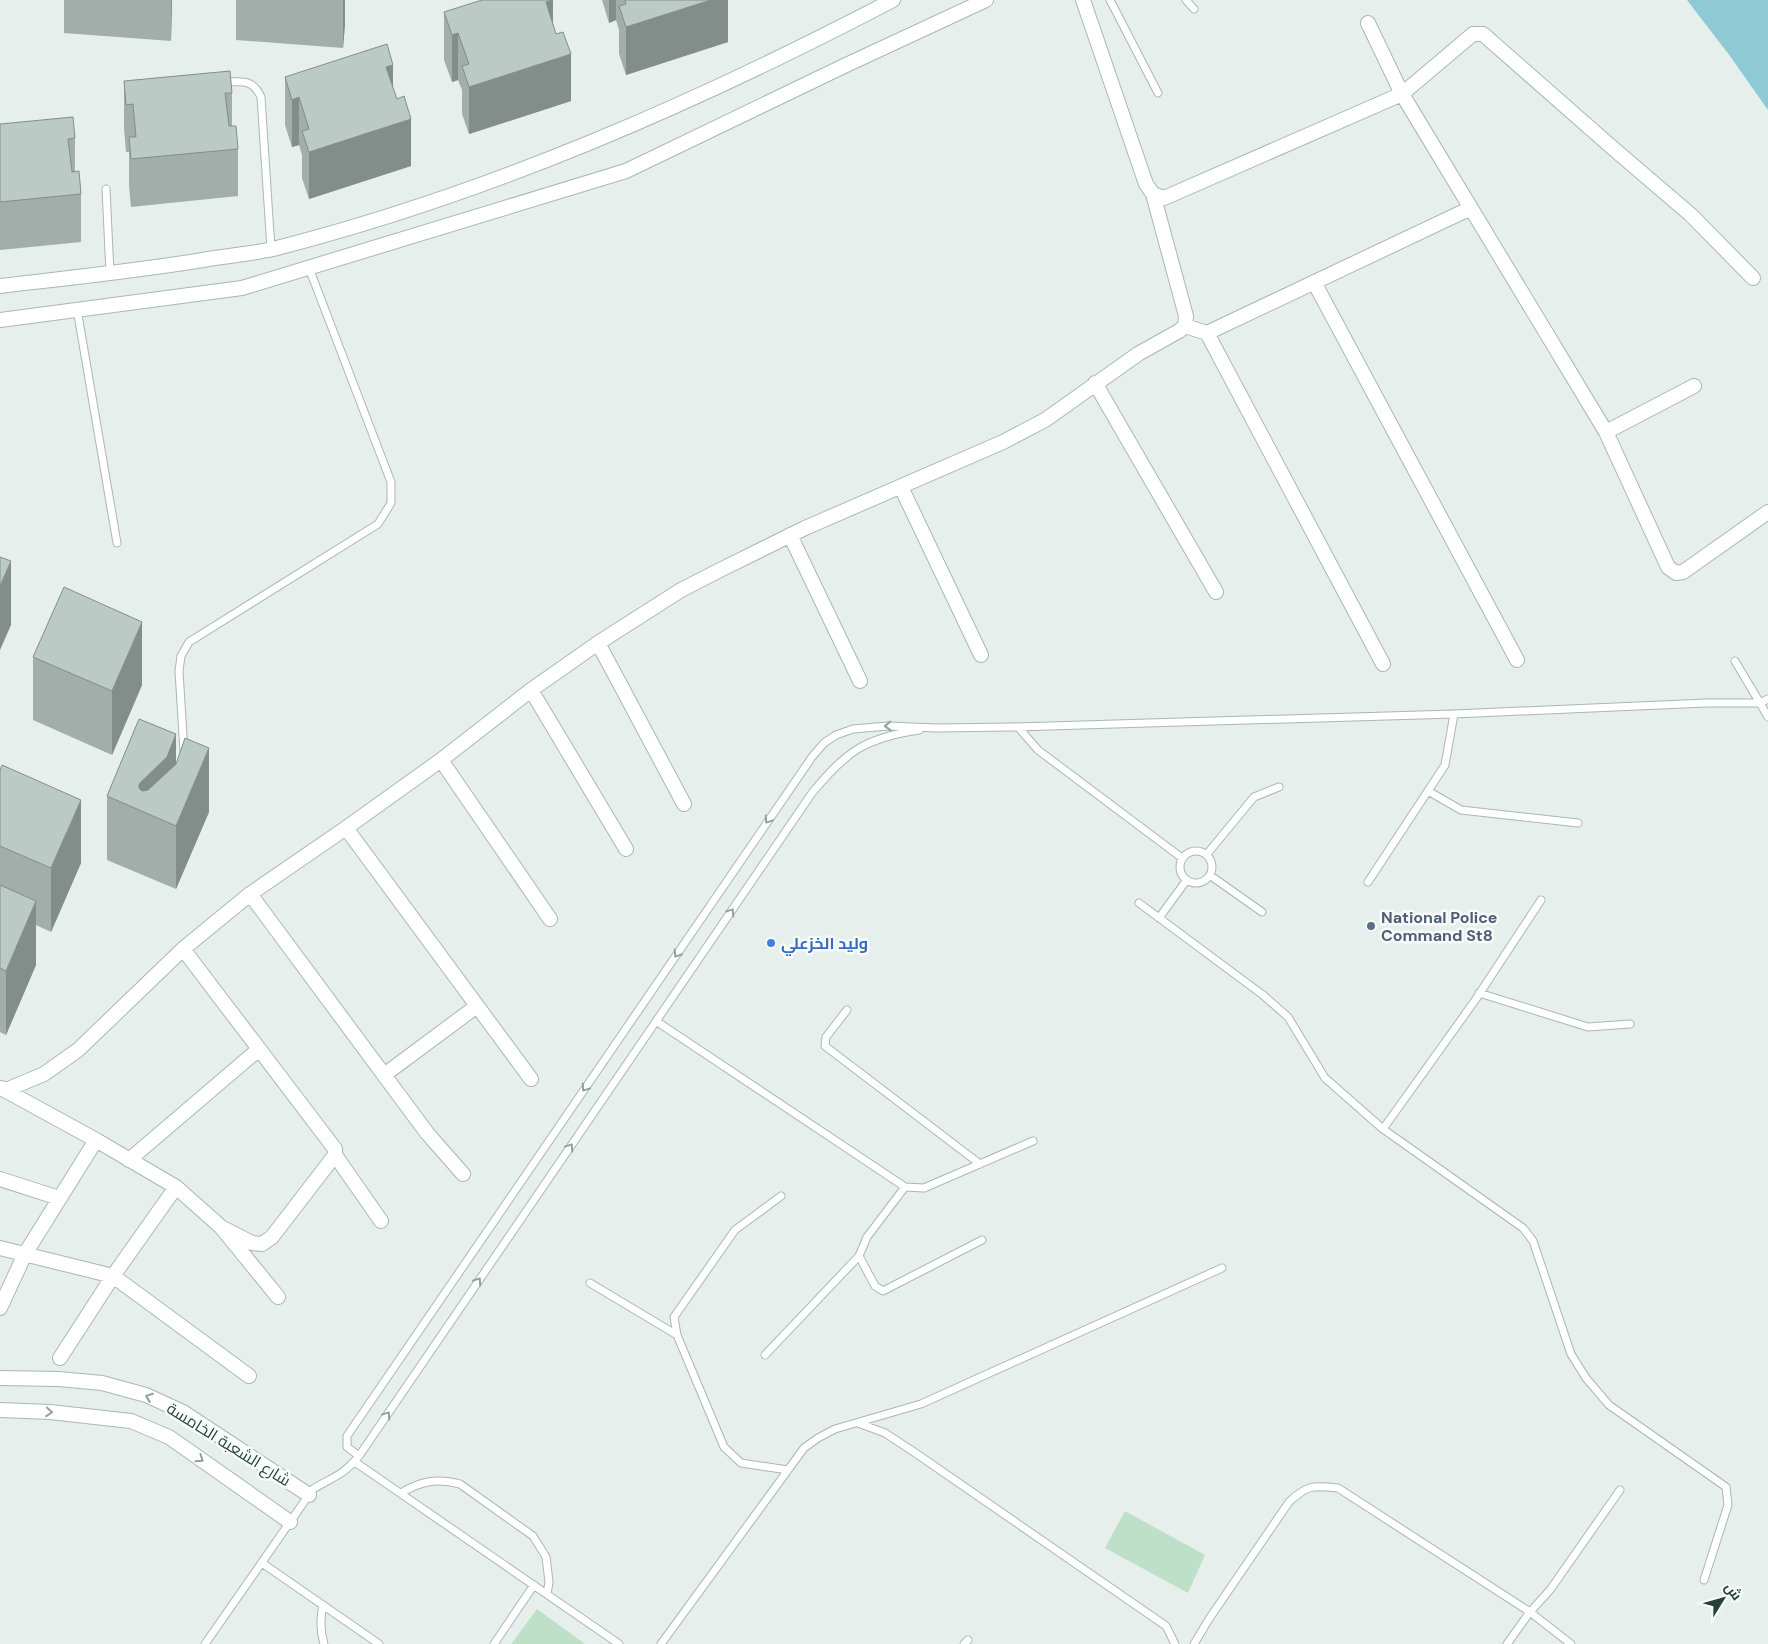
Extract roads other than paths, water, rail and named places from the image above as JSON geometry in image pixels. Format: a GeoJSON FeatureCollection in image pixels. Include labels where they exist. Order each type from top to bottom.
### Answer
{"type":"FeatureCollection","features":[{"type":"Feature","properties":{"kind":"street"},"geometry":{"type":"LineString","coordinates":[[0,286],[110,273],[271,249],[421,206],[553,156],[684,102],[812,42],[893,0]]}},
{"type":"Feature","properties":{"kind":"street"},"geometry":{"type":"LineString","coordinates":[[0,320],[242,288],[626,172],[844,66],[986,0]]}},
{"type":"Feature","properties":{"kind":"street"},"geometry":{"type":"LineString","coordinates":[[3,1089],[44,1074],[78,1050],[183,948],[250,894],[441,760],[531,690],[598,643],[681,590],[790,535],[1012,438],[1045,420],[1138,354],[1180,331],[1185,326],[1186,316],[1180,291],[1153,194],[1146,184],[1083,0]]}},
{"type":"Feature","properties":{"kind":"street"},"geometry":{"type":"LineString","coordinates":[[1368,23],[1402,94],[1606,432],[1668,567],[1676,573],[1683,572],[1768,512]]}},
{"type":"Feature","properties":{"kind":"street"},"geometry":{"type":"LineString","coordinates":[[1153,194],[1164,198],[1402,94],[1473,34],[1483,34],[1691,215],[1753,278]]}},
{"type":"Feature","properties":{"kind":"street"},"geometry":{"type":"LineString","coordinates":[[1185,326],[1207,333],[1471,208]]}},
{"type":"Feature","properties":{"kind":"street"},"geometry":{"type":"LineString","coordinates":[[1314,282],[1517,660]]}},
{"type":"Feature","properties":{"kind":"street"},"geometry":{"type":"LineString","coordinates":[[1207,333],[1383,664]]}},
{"type":"Feature","properties":{"kind":"street"},"geometry":{"type":"LineString","coordinates":[[1095,383],[1216,592]]}},
{"type":"Feature","properties":{"kind":"street"},"geometry":{"type":"LineString","coordinates":[[1606,432],[1694,386]]}},
{"type":"Feature","properties":{"kind":"street"},"geometry":{"type":"LineString","coordinates":[[901,487],[981,656]]}},
{"type":"Feature","properties":{"kind":"street"},"geometry":{"type":"LineString","coordinates":[[790,535],[860,681]]}},
{"type":"Feature","properties":{"kind":"street"},"geometry":{"type":"LineString","coordinates":[[598,643],[684,804]]}},
{"type":"Feature","properties":{"kind":"street"},"geometry":{"type":"LineString","coordinates":[[531,690],[626,849]]}},
{"type":"Feature","properties":{"kind":"street"},"geometry":{"type":"LineString","coordinates":[[441,760],[550,919]]}},
{"type":"Feature","properties":{"kind":"street"},"geometry":{"type":"LineString","coordinates":[[346,828],[531,1079]]}},
{"type":"Feature","properties":{"kind":"street"},"geometry":{"type":"LineString","coordinates":[[250,894],[427,1134],[463,1174]]}},
{"type":"Feature","properties":{"kind":"street"},"geometry":{"type":"LineString","coordinates":[[183,948],[335,1149],[335,1155],[381,1221]]}},
{"type":"Feature","properties":{"kind":"street"},"geometry":{"type":"LineString","coordinates":[[384,1075],[477,1006]]}},
{"type":"Feature","properties":{"kind":"street"},"geometry":{"type":"LineString","coordinates":[[129,1160],[259,1049]]}},
{"type":"Feature","properties":{"kind":"street"},"geometry":{"type":"LineString","coordinates":[[3,1089],[176,1187],[221,1227],[278,1297]]}},
{"type":"Feature","properties":{"kind":"street"},"geometry":{"type":"LineString","coordinates":[[0,1308],[24,1254],[96,1140]]}},
{"type":"Feature","properties":{"kind":"street"},"geometry":{"type":"LineString","coordinates":[[221,1227],[252,1243],[262,1244],[272,1237],[335,1155]]}},
{"type":"Feature","properties":{"kind":"street"},"geometry":{"type":"LineString","coordinates":[[0,1179],[59,1198]]}},
{"type":"Feature","properties":{"kind":"street"},"geometry":{"type":"LineString","coordinates":[[60,1358],[113,1276],[176,1187]]}},
{"type":"Feature","properties":{"kind":"street"},"geometry":{"type":"LineString","coordinates":[[0,1248],[113,1276],[249,1376]]}},
{"type":"Feature","properties":{"kind":"street","name":"شارع الشعبة الخامسة"},"geometry":{"type":"LineString","coordinates":[[0,1378],[59,1379],[102,1383],[146,1395],[183,1412],[310,1495]]}},
{"type":"Feature","properties":{"kind":"street","name":"شارع الشعبة الخامسة"},"geometry":{"type":"LineString","coordinates":[[0,1410],[50,1412],[131,1422],[169,1437],[290,1522]]}},
{"type":"Feature","properties":{"kind":"lane"},"geometry":{"type":"LineString","coordinates":[[1110,0],[1158,93]]}},
{"type":"Feature","properties":{"kind":"lane"},"geometry":{"type":"LineString","coordinates":[[1186,0],[1194,9]]}},
{"type":"Feature","properties":{"kind":"lane"},"geometry":{"type":"LineString","coordinates":[[212,82],[249,82],[256,88],[261,97],[271,249]]}},
{"type":"Feature","properties":{"kind":"lane"},"geometry":{"type":"LineString","coordinates":[[106,188],[110,273]]}},
{"type":"Feature","properties":{"kind":"lane"},"geometry":{"type":"LineString","coordinates":[[184,756],[178,671],[181,656],[189,642],[378,524],[391,503],[391,482],[309,268]]}},
{"type":"Feature","properties":{"kind":"lane"},"geometry":{"type":"LineString","coordinates":[[77,310],[117,543]]}},
{"type":"Feature","properties":{"kind":"lane"},"geometry":{"type":"LineString","coordinates":[[1735,661],[1768,718]]}},
{"type":"Feature","properties":{"kind":"lane"},"geometry":{"type":"LineString","coordinates":[[620,1644],[401,1493],[357,1459],[347,1447],[346,1436],[812,756],[824,743],[836,735],[852,729],[888,726],[936,728],[1018,727],[1454,714],[1760,702],[1768,699]]}},
{"type":"Feature","properties":{"kind":"lane"},"geometry":{"type":"LineString","coordinates":[[1368,882],[1445,765],[1454,714]]}},
{"type":"Feature","properties":{"kind":"lane"},"geometry":{"type":"LineString","coordinates":[[1018,727],[1038,750],[1182,858]]}},
{"type":"Feature","properties":{"kind":"lane"},"geometry":{"type":"LineString","coordinates":[[205,1644],[313,1489],[339,1476],[357,1459],[656,1021],[829,772],[861,746],[877,739],[900,733],[936,728]]}},
{"type":"Feature","properties":{"kind":"lane"},"geometry":{"type":"LineString","coordinates":[[1206,854],[1254,797],[1278,786]]}},
{"type":"Feature","properties":{"kind":"lane"},"geometry":{"type":"LineString","coordinates":[[1428,791],[1461,810],[1578,823]]}},
{"type":"Feature","properties":{"kind":"lane"},"geometry":{"type":"LineString","coordinates":[[1198,850],[1206,854],[1212,864],[1210,876],[1204,882],[1195,884],[1186,881],[1180,874],[1179,866],[1182,858],[1188,852],[1198,850]]}},
{"type":"Feature","properties":{"kind":"lane"},"geometry":{"type":"LineString","coordinates":[[1210,876],[1262,912]]}},
{"type":"Feature","properties":{"kind":"lane"},"geometry":{"type":"LineString","coordinates":[[1159,918],[1186,881]]}},
{"type":"Feature","properties":{"kind":"lane"},"geometry":{"type":"LineString","coordinates":[[1383,1129],[1480,993],[1541,900]]}},
{"type":"Feature","properties":{"kind":"lane"},"geometry":{"type":"LineString","coordinates":[[1138,903],[1263,995],[1288,1017],[1325,1078],[1383,1129],[1523,1228],[1533,1240],[1571,1354],[1586,1378],[1609,1404],[1726,1487],[1728,1505],[1704,1580]]}},
{"type":"Feature","properties":{"kind":"lane"},"geometry":{"type":"LineString","coordinates":[[1480,993],[1588,1028],[1630,1024]]}},
{"type":"Feature","properties":{"kind":"lane"},"geometry":{"type":"LineString","coordinates":[[846,1010],[826,1037],[825,1046],[980,1164]]}},
{"type":"Feature","properties":{"kind":"lane"},"geometry":{"type":"LineString","coordinates":[[656,1021],[905,1187],[924,1188],[1033,1141]]}},
{"type":"Feature","properties":{"kind":"lane"},"geometry":{"type":"LineString","coordinates":[[765,1355],[859,1256],[867,1237],[905,1187]]}},
{"type":"Feature","properties":{"kind":"lane"},"geometry":{"type":"LineString","coordinates":[[781,1196],[735,1230],[674,1317],[677,1335],[724,1447],[741,1463],[788,1470]]}},
{"type":"Feature","properties":{"kind":"lane"},"geometry":{"type":"LineString","coordinates":[[859,1256],[874,1286],[883,1291],[982,1240]]}},
{"type":"Feature","properties":{"kind":"lane"},"geometry":{"type":"LineString","coordinates":[[661,1644],[804,1448],[818,1438],[835,1429],[921,1404],[1222,1268]]}},
{"type":"Feature","properties":{"kind":"lane"},"geometry":{"type":"LineString","coordinates":[[590,1283],[677,1335]]}},
{"type":"Feature","properties":{"kind":"lane"},"geometry":{"type":"LineString","coordinates":[[857,1422],[885,1434],[914,1452],[1166,1626],[1175,1644]]}},
{"type":"Feature","properties":{"kind":"lane"},"geometry":{"type":"LineString","coordinates":[[401,1493],[423,1482],[435,1480],[460,1484],[533,1536],[541,1546],[546,1557],[549,1582],[547,1594]]}},
{"type":"Feature","properties":{"kind":"lane"},"geometry":{"type":"LineString","coordinates":[[1194,1644],[1289,1502],[1301,1491],[1317,1486],[1338,1488],[1530,1612],[1571,1644]]}},
{"type":"Feature","properties":{"kind":"lane"},"geometry":{"type":"LineString","coordinates":[[1507,1644],[1530,1612],[1550,1590],[1620,1490]]}},
{"type":"Feature","properties":{"kind":"lane"},"geometry":{"type":"LineString","coordinates":[[262,1563],[380,1644]]}},
{"type":"Feature","properties":{"kind":"lane"},"geometry":{"type":"LineString","coordinates":[[494,1644],[534,1585]]}},
{"type":"Feature","properties":{"kind":"lane"},"geometry":{"type":"LineString","coordinates":[[323,1605],[320,1624],[324,1644]]}},
{"type":"Feature","properties":{"kind":"water"},"geometry":{"type":"Polygon","coordinates":[[[1687,0],[1768,0],[1768,110],[1730,56],[1687,0]]]}},
{"type":"Feature","properties":{"kind":"place","name":"National Police Command St8"},"geometry":{"type":"Point","coordinates":[1371,926]}},
{"type":"Feature","properties":{"kind":"place","name":"وليد الخزعلي"},"geometry":{"type":"Point","coordinates":[771,943]}}]}
